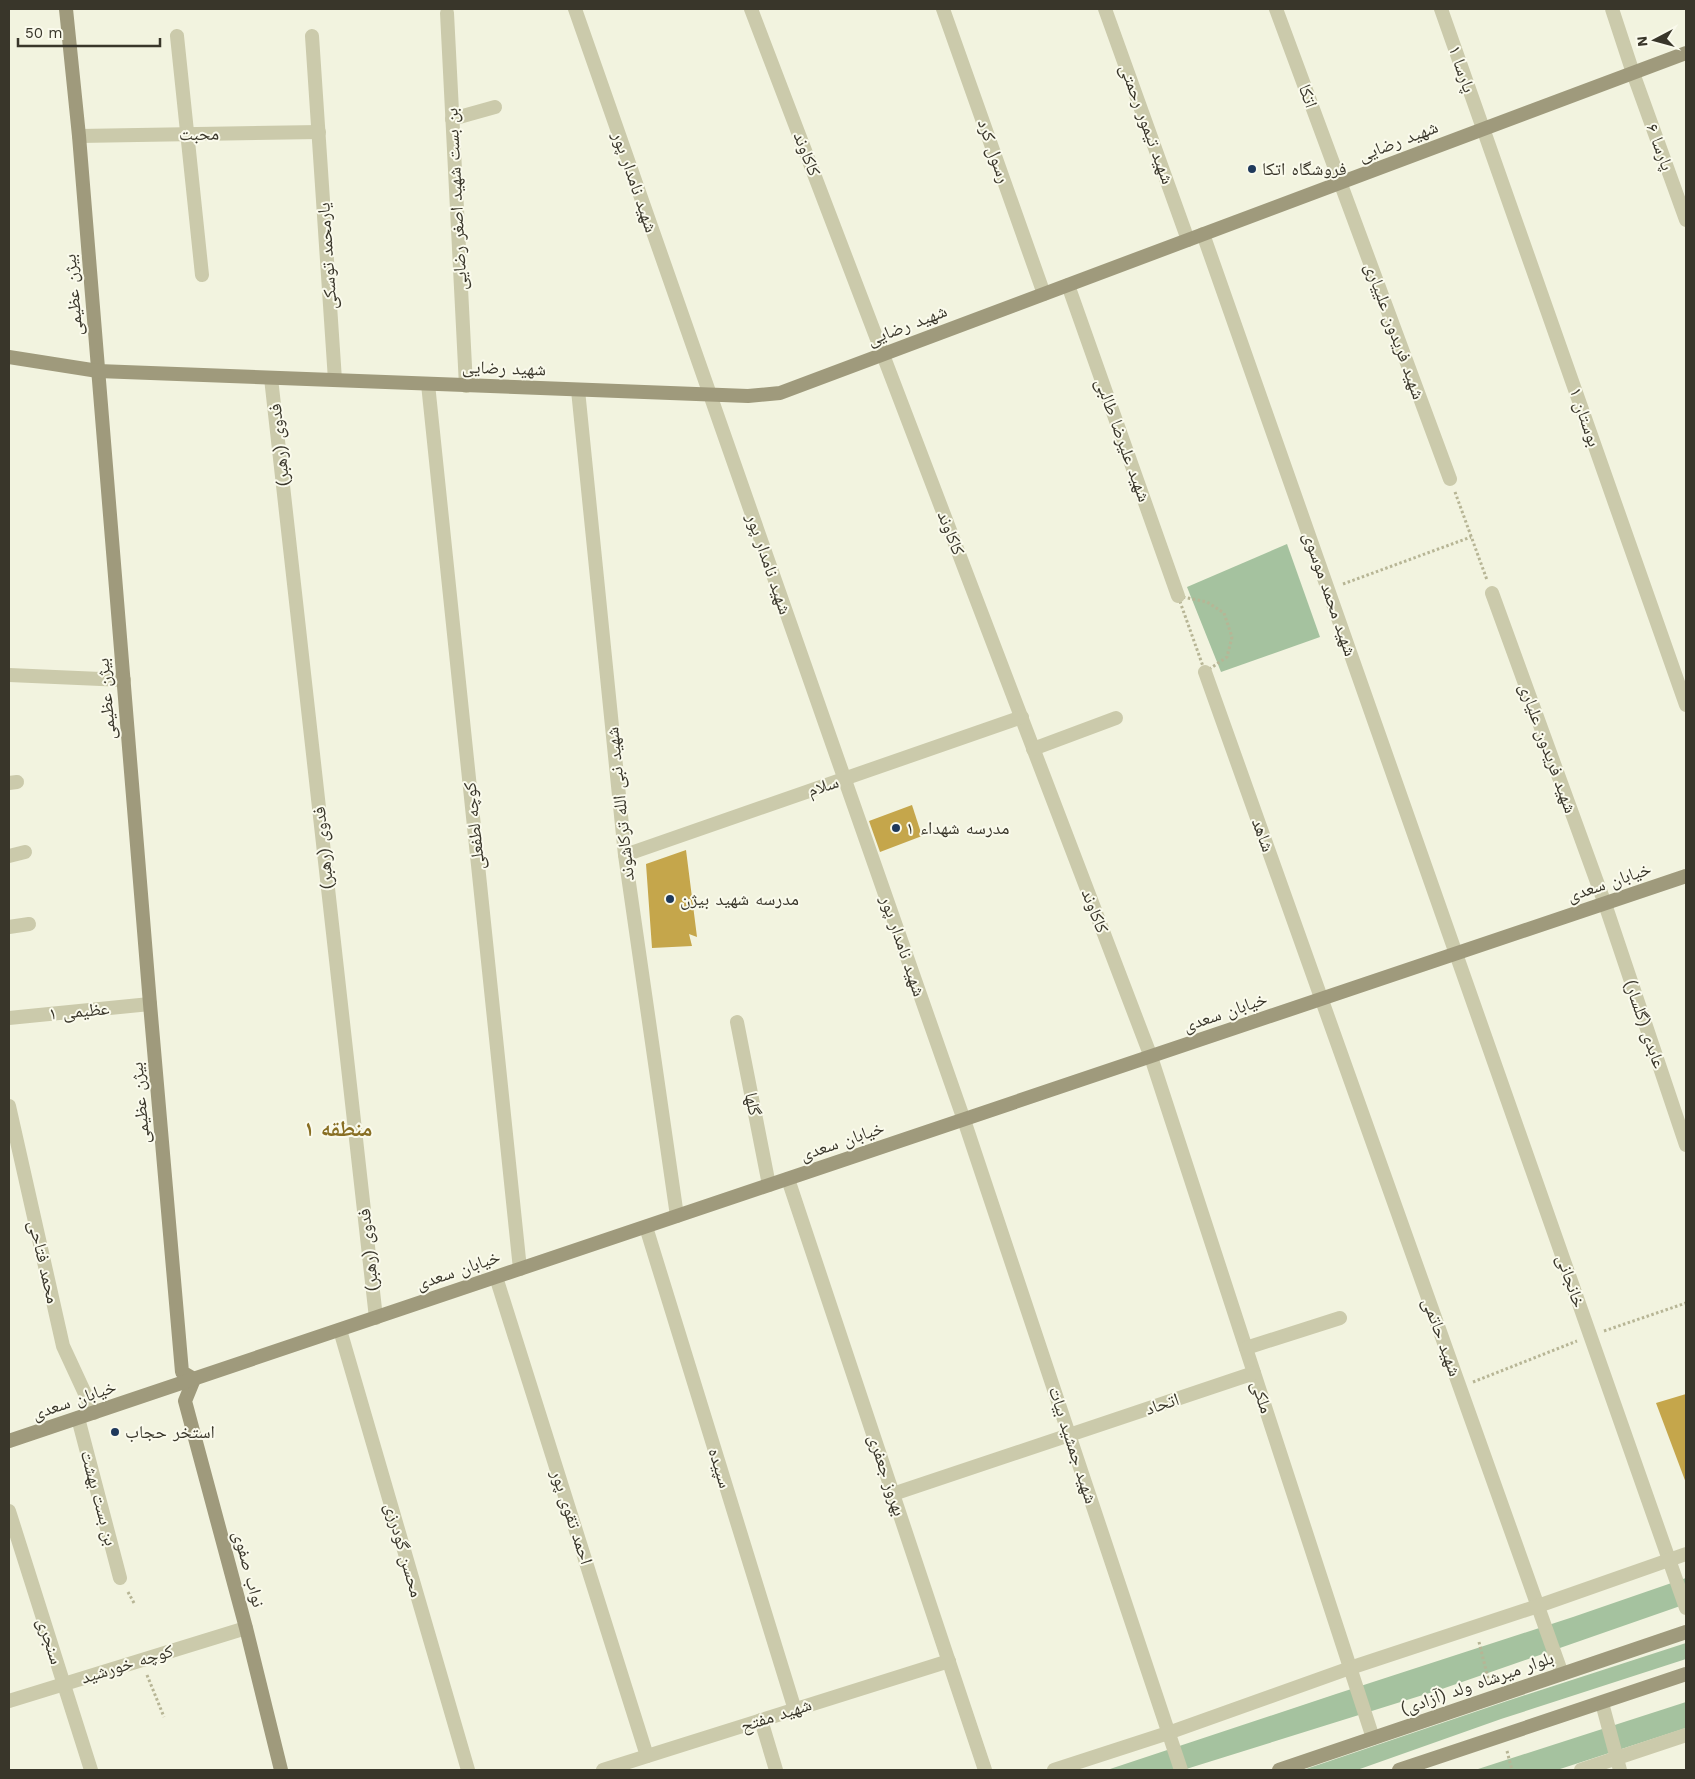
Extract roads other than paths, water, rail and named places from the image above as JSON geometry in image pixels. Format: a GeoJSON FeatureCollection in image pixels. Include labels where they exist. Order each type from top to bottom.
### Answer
{"type":"FeatureCollection","features":[{"type":"Feature","properties":{"kind":"main road","name":"بیژن عظیمی"},"geometry":{"type":"LineString","coordinates":[[66,9],[79,136],[182,1372],[194,1379]]}},
{"type":"Feature","properties":{"kind":"main road","name":"شهید رضایی"},"geometry":{"type":"LineString","coordinates":[[9,357],[98,371],[710,395],[748,396],[780,393],[1686,53]]}},
{"type":"Feature","properties":{"kind":"main road","name":"خیابان سعدی"},"geometry":{"type":"LineString","coordinates":[[9,1441],[1686,876]]}},
{"type":"Feature","properties":{"kind":"main road","name":"نواب صفوی"},"geometry":{"type":"LineString","coordinates":[[194,1379],[185,1401],[246,1628],[281,1770]]}},
{"type":"Feature","properties":{"kind":"main road","name":"بلوار میرشاه ولد (آزادی)"},"geometry":{"type":"LineString","coordinates":[[1279,1770],[1686,1632]]}},
{"type":"Feature","properties":{"kind":"main road"},"geometry":{"type":"LineString","coordinates":[[1399,1770],[1686,1674]]}},
{"type":"Feature","properties":{"kind":"street","name":"شهید نامدار پور"},"geometry":{"type":"LineString","coordinates":[[575,9],[964,1120]]}},
{"type":"Feature","properties":{"kind":"street","name":"کاکاوند"},"geometry":{"type":"LineString","coordinates":[[751,9],[1151,1057]]}},
{"type":"Feature","properties":{"kind":"street","name":"رسول کرد"},"geometry":{"type":"LineString","coordinates":[[943,9],[1044,294]]}},
{"type":"Feature","properties":{"kind":"street","name":"شهید تیمور رحمتی"},"geometry":{"type":"LineString","coordinates":[[1105,9],[1188,240]]}},
{"type":"Feature","properties":{"kind":"street","name":"اتکا"},"geometry":{"type":"LineString","coordinates":[[1276,9],[1340,182]]}},
{"type":"Feature","properties":{"kind":"street","name":"پارسا ۱"},"geometry":{"type":"LineString","coordinates":[[1441,9],[1483,129]]}},
{"type":"Feature","properties":{"kind":"street","name":"پارسا ۶"},"geometry":{"type":"LineString","coordinates":[[1612,9],[1686,220]]}},
{"type":"Feature","properties":{"kind":"street","name":"بن بست شهید اصغر رضایی"},"geometry":{"type":"LineString","coordinates":[[447,13],[466,386]]}},
{"type":"Feature","properties":{"kind":"street"},"geometry":{"type":"LineString","coordinates":[[177,36],[202,275]]}},
{"type":"Feature","properties":{"kind":"street","name":"یارمحمد توسکی"},"geometry":{"type":"LineString","coordinates":[[312,36],[335,380]]}},
{"type":"Feature","properties":{"kind":"street"},"geometry":{"type":"LineString","coordinates":[[452,119],[495,107]]}},
{"type":"Feature","properties":{"kind":"street","name":"بوستان ۱"},"geometry":{"type":"LineString","coordinates":[[1483,129],[1686,705]]}},
{"type":"Feature","properties":{"kind":"street","name":"محبت"},"geometry":{"type":"LineString","coordinates":[[79,136],[318,132]]}},
{"type":"Feature","properties":{"kind":"street","name":"شهید فریدون علییاری"},"geometry":{"type":"LineString","coordinates":[[1340,182],[1450,479]]}},
{"type":"Feature","properties":{"kind":"street","name":"شهید محمد موسوی"},"geometry":{"type":"LineString","coordinates":[[1203,234],[1456,954]]}},
{"type":"Feature","properties":{"kind":"street","name":"شهید علیرضا طالبی"},"geometry":{"type":"LineString","coordinates":[[1068,285],[1178,596]]}},
{"type":"Feature","properties":{"kind":"street","name":"فدوی (رهبر)"},"geometry":{"type":"LineString","coordinates":[[271,378],[376,1318]]}},
{"type":"Feature","properties":{"kind":"street","name":"کوچه لطفعلی"},"geometry":{"type":"LineString","coordinates":[[428,384],[520,1269]]}},
{"type":"Feature","properties":{"kind":"street","name":"شهید نبی الله ترکاشوند"},"geometry":{"type":"LineString","coordinates":[[578,390],[625,855],[677,1216]]}},
{"type":"Feature","properties":{"kind":"street","name":"شهید فریدون علیاری"},"geometry":{"type":"LineString","coordinates":[[1492,593],[1605,904]]}},
{"type":"Feature","properties":{"kind":"street","name":"شاهد"},"geometry":{"type":"LineString","coordinates":[[1205,672],[1321,999]]}},
{"type":"Feature","properties":{"kind":"street"},"geometry":{"type":"LineString","coordinates":[[9,675],[124,680]]}},
{"type":"Feature","properties":{"kind":"street","name":"سلام"},"geometry":{"type":"LineString","coordinates":[[625,855],[1022,717]]}},
{"type":"Feature","properties":{"kind":"street"},"geometry":{"type":"LineString","coordinates":[[1033,748],[1116,718]]}},
{"type":"Feature","properties":{"kind":"street"},"geometry":{"type":"LineString","coordinates":[[9,856],[25,852]]}},
{"type":"Feature","properties":{"kind":"street","name":"عابدی (گلسار)"},"geometry":{"type":"LineString","coordinates":[[1605,904],[1686,1145]]}},
{"type":"Feature","properties":{"kind":"street"},"geometry":{"type":"LineString","coordinates":[[9,927],[29,924]]}},
{"type":"Feature","properties":{"kind":"street","name":"خانجانی"},"geometry":{"type":"LineString","coordinates":[[1456,954],[1686,1608]]}},
{"type":"Feature","properties":{"kind":"street","name":"شهید حاتمی"},"geometry":{"type":"LineString","coordinates":[[1321,999],[1562,1674]]}},
{"type":"Feature","properties":{"kind":"street","name":"عظیمی ۱"},"geometry":{"type":"LineString","coordinates":[[9,1018],[150,1004]]}},
{"type":"Feature","properties":{"kind":"street","name":"گلها"},"geometry":{"type":"LineString","coordinates":[[737,1022],[769,1185]]}},
{"type":"Feature","properties":{"kind":"street","name":"ملکی"},"geometry":{"type":"LineString","coordinates":[[1151,1057],[1373,1738]]}},
{"type":"Feature","properties":{"kind":"street","name":"محمد فتاحی"},"geometry":{"type":"LineString","coordinates":[[9,1106],[63,1346],[94,1413]]}},
{"type":"Feature","properties":{"kind":"street","name":"شهید جمشید بیات"},"geometry":{"type":"LineString","coordinates":[[964,1120],[1181,1770]]}},
{"type":"Feature","properties":{"kind":"street","name":"بهروز جعفری"},"geometry":{"type":"LineString","coordinates":[[788,1179],[985,1770]]}},
{"type":"Feature","properties":{"kind":"street","name":"سپیده"},"geometry":{"type":"LineString","coordinates":[[646,1227],[794,1710]]}},
{"type":"Feature","properties":{"kind":"street","name":"احمد تقوی پور"},"geometry":{"type":"LineString","coordinates":[[496,1277],[647,1756]]}},
{"type":"Feature","properties":{"kind":"street"},"geometry":{"type":"LineString","coordinates":[[1246,1348],[1340,1318]]}},
{"type":"Feature","properties":{"kind":"street","name":"محسن گودرزی"},"geometry":{"type":"LineString","coordinates":[[340,1330],[468,1770]]}},
{"type":"Feature","properties":{"kind":"street","name":"اتحاد"},"geometry":{"type":"LineString","coordinates":[[893,1494],[1254,1373]]}},
{"type":"Feature","properties":{"kind":"street","name":"بن بست بهشت"},"geometry":{"type":"LineString","coordinates":[[78,1418],[120,1578]]}},
{"type":"Feature","properties":{"kind":"street","name":"سنجری"},"geometry":{"type":"LineString","coordinates":[[9,1511],[91,1770]]}},
{"type":"Feature","properties":{"kind":"street"},"geometry":{"type":"LineString","coordinates":[[1054,1770],[1168,1733],[1350,1668],[1538,1606],[1686,1554]]}},
{"type":"Feature","properties":{"kind":"street","name":"کوچه خورشید"},"geometry":{"type":"LineString","coordinates":[[9,1701],[246,1628]]}},
{"type":"Feature","properties":{"kind":"street","name":"شهید مفتح"},"geometry":{"type":"LineString","coordinates":[[603,1770],[949,1661]]}},
{"type":"Feature","properties":{"kind":"street"},"geometry":{"type":"LineString","coordinates":[[1602,1703],[1618,1764]]}},
{"type":"Feature","properties":{"kind":"street"},"geometry":{"type":"LineString","coordinates":[[761,1720],[776,1770]]}},
{"type":"Feature","properties":{"kind":"street"},"geometry":{"type":"LineString","coordinates":[[1581,1770],[1618,1764],[1686,1735]]}},
{"type":"Feature","properties":{"kind":"place","name":"فروشگاه اتکا"},"geometry":{"type":"Point","coordinates":[1252,169]}},
{"type":"Feature","properties":{"kind":"place","name":"مدرسه شهداء ۱"},"geometry":{"type":"Point","coordinates":[896,828]}},
{"type":"Feature","properties":{"kind":"place","name":"مدرسه شهید بیژن"},"geometry":{"type":"Point","coordinates":[670,899]}},
{"type":"Feature","properties":{"kind":"place","name":"استخر حجاب"},"geometry":{"type":"Point","coordinates":[115,1432]}},
{"type":"Feature","properties":{"kind":"district","name":"منطقه ۱"},"geometry":{"type":"Point","coordinates":[338,1128]}}]}
